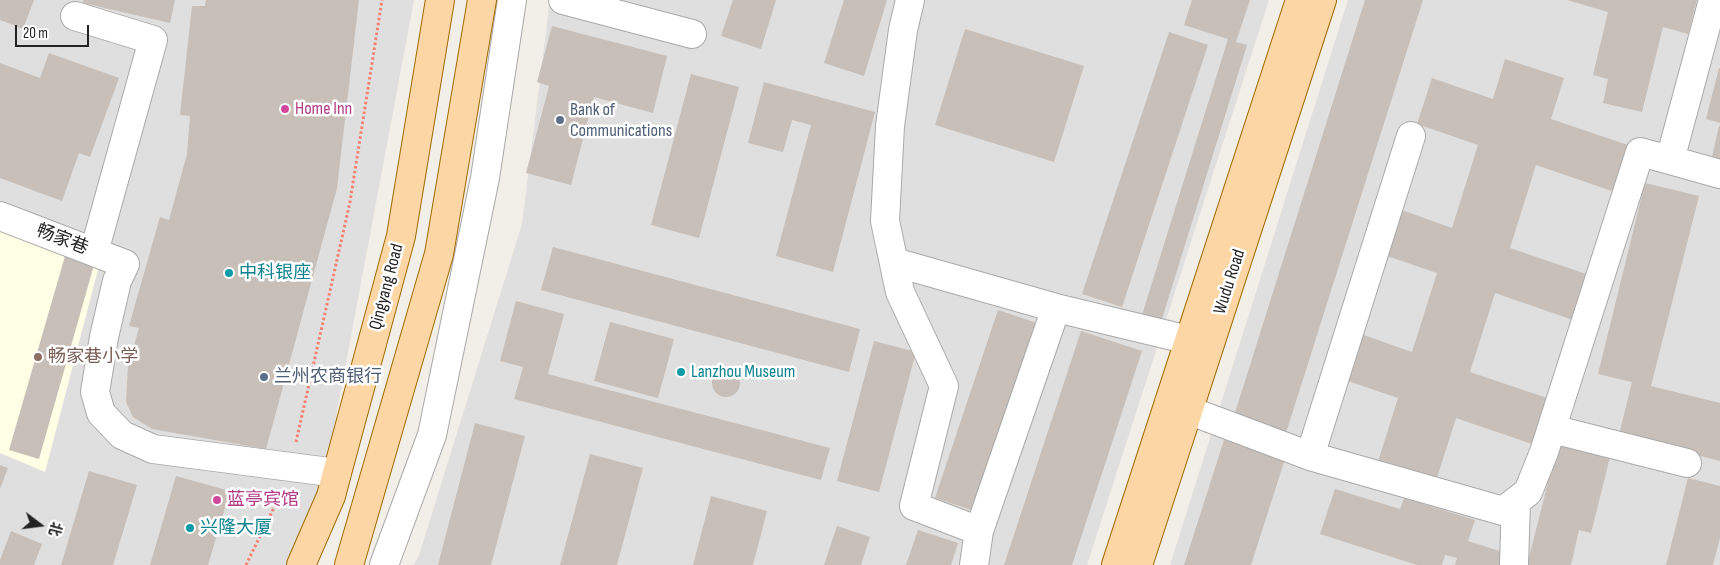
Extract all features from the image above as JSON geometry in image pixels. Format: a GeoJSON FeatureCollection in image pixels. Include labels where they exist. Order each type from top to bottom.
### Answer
{"type":"FeatureCollection","features":[{"type":"Feature","properties":{"kind":"main road","name":"Qingyang Road"},"geometry":{"type":"LineString","coordinates":[[301,565],[334,484],[401,236],[440,0]]}},
{"type":"Feature","properties":{"kind":"main road"},"geometry":{"type":"LineString","coordinates":[[349,565],[439,254],[482,0]]}},
{"type":"Feature","properties":{"kind":"main road","name":"Wudu Road"},"geometry":{"type":"LineString","coordinates":[[1138,565],[1178,406],[1190,340],[1300,0]]}},
{"type":"Feature","properties":{"kind":"main road","name":"Wudu Road"},"geometry":{"type":"LineString","coordinates":[[1116,565],[1178,406],[1322,0]]}},
{"type":"Feature","properties":{"kind":"street"},"geometry":{"type":"LineString","coordinates":[[384,565],[432,435],[485,178],[512,0]]}},
{"type":"Feature","properties":{"kind":"street"},"geometry":{"type":"LineString","coordinates":[[563,0],[692,34]]}},
{"type":"Feature","properties":{"kind":"street"},"geometry":{"type":"LineString","coordinates":[[910,0],[903,30],[890,126],[885,221],[900,292],[944,386],[914,506],[979,531]]}},
{"type":"Feature","properties":{"kind":"street"},"geometry":{"type":"LineString","coordinates":[[1670,160],[1713,0]]}},
{"type":"Feature","properties":{"kind":"street"},"geometry":{"type":"LineString","coordinates":[[75,16],[152,40],[94,252]]}},
{"type":"Feature","properties":{"kind":"street"},"geometry":{"type":"LineString","coordinates":[[1310,456],[1411,136]]}},
{"type":"Feature","properties":{"kind":"street"},"geometry":{"type":"LineString","coordinates":[[1178,406],[1310,456],[1503,511],[1528,492],[1552,429],[1640,152],[1720,174]]}},
{"type":"Feature","properties":{"kind":"street","name":"畅家巷"},"geometry":{"type":"LineString","coordinates":[[0,216],[125,264],[117,281],[104,337],[95,392],[100,413],[122,435],[153,448],[289,474]]}},
{"type":"Feature","properties":{"kind":"street"},"geometry":{"type":"LineString","coordinates":[[894,262],[1056,308],[1190,340]]}},
{"type":"Feature","properties":{"kind":"street"},"geometry":{"type":"LineString","coordinates":[[974,565],[979,531],[1056,308]]}},
{"type":"Feature","properties":{"kind":"street"},"geometry":{"type":"LineString","coordinates":[[1552,429],[1687,463]]}},
{"type":"Feature","properties":{"kind":"street"},"geometry":{"type":"LineString","coordinates":[[234,470],[289,474],[334,484]]}},
{"type":"Feature","properties":{"kind":"street"},"geometry":{"type":"LineString","coordinates":[[1514,565],[1516,501]]}},
{"type":"Feature","properties":{"kind":"path"},"geometry":{"type":"LineString","coordinates":[[246,565],[289,474],[350,202],[382,0]]}},
{"type":"Feature","properties":{"kind":"shaded area"},"geometry":{"type":"Polygon","coordinates":[[[0,0],[414,0],[313,539],[299,565],[0,565],[0,0]]]}},
{"type":"Feature","properties":{"kind":"shaded area"},"geometry":{"type":"Polygon","coordinates":[[[550,0],[1269,0],[1087,565],[414,565],[419,555],[522,224],[550,0]]]}},
{"type":"Feature","properties":{"kind":"shaded area"},"geometry":{"type":"Polygon","coordinates":[[[1348,0],[1720,0],[1720,565],[1170,565],[1348,0]]]}},
{"type":"Feature","properties":{"kind":"shaded area","name":"畅家巷小学"},"geometry":{"type":"Polygon","coordinates":[[[0,224],[100,262],[45,472],[0,453],[0,224]]]}},
{"type":"Feature","properties":{"kind":"building"},"geometry":{"type":"Polygon","coordinates":[[[0,0],[34,0],[23,29],[0,20],[0,0]]]}},
{"type":"Feature","properties":{"kind":"building"},"geometry":{"type":"Polygon","coordinates":[[[83,0],[175,0],[170,23],[83,3],[83,0]]]}},
{"type":"Feature","properties":{"kind":"building","name":"中科银座"},"geometry":{"type":"Polygon","coordinates":[[[206,0],[359,0],[337,188],[266,449],[152,429],[133,417],[126,402],[128,366],[139,328],[129,326],[160,217],[169,220],[187,154],[190,116],[180,115],[192,6],[205,6],[206,0]]]}},
{"type":"Feature","properties":{"kind":"building"},"geometry":{"type":"Polygon","coordinates":[[[733,0],[776,0],[761,49],[721,36],[733,0]]]}},
{"type":"Feature","properties":{"kind":"building"},"geometry":{"type":"Polygon","coordinates":[[[844,0],[887,0],[864,76],[824,63],[844,0]]]}},
{"type":"Feature","properties":{"kind":"building"},"geometry":{"type":"Polygon","coordinates":[[[1192,0],[1250,0],[1236,42],[1247,45],[1161,322],[1142,315],[1228,39],[1184,25],[1192,0]]]}},
{"type":"Feature","properties":{"kind":"building"},"geometry":{"type":"Polygon","coordinates":[[[1365,0],[1423,0],[1286,433],[1234,416],[1365,0]]]}},
{"type":"Feature","properties":{"kind":"building"},"geometry":{"type":"Polygon","coordinates":[[[1567,0],[1697,0],[1688,34],[1663,27],[1642,112],[1603,103],[1608,79],[1593,75],[1608,12],[1567,0]]]}},
{"type":"Feature","properties":{"kind":"building"},"geometry":{"type":"Polygon","coordinates":[[[552,26],[667,56],[653,113],[594,97],[571,185],[526,173],[549,86],[537,82],[552,26]]]}},
{"type":"Feature","properties":{"kind":"building"},"geometry":{"type":"Polygon","coordinates":[[[965,29],[1084,66],[1054,162],[935,125],[965,29]]]}},
{"type":"Feature","properties":{"kind":"building"},"geometry":{"type":"Polygon","coordinates":[[[1169,32],[1208,45],[1122,307],[1082,294],[1169,32]]]}},
{"type":"Feature","properties":{"kind":"building"},"geometry":{"type":"Polygon","coordinates":[[[49,53],[119,78],[90,157],[79,153],[62,201],[0,178],[0,63],[40,78],[49,53]]]}},
{"type":"Feature","properties":{"kind":"building"},"geometry":{"type":"Polygon","coordinates":[[[1505,59],[1564,78],[1551,119],[1628,145],[1612,191],[1536,165],[1510,248],[1592,276],[1576,321],[1495,293],[1470,372],[1550,399],[1535,445],[1456,418],[1435,484],[1377,465],[1398,398],[1339,378],[1355,332],[1412,352],[1437,273],[1381,254],[1396,208],[1452,228],[1478,145],[1417,124],[1432,78],[1493,99],[1505,59]]]}},
{"type":"Feature","properties":{"kind":"building"},"geometry":{"type":"Polygon","coordinates":[[[1720,68],[1720,123],[1706,119],[1720,68]]]}},
{"type":"Feature","properties":{"kind":"building"},"geometry":{"type":"Polygon","coordinates":[[[691,74],[739,87],[699,238],[651,225],[691,74]]]}},
{"type":"Feature","properties":{"kind":"building"},"geometry":{"type":"Polygon","coordinates":[[[764,82],[875,112],[833,272],[776,256],[811,125],[792,120],[783,152],[748,143],[764,82]]]}},
{"type":"Feature","properties":{"kind":"building"},"geometry":{"type":"Polygon","coordinates":[[[1720,126],[1720,164],[1711,161],[1720,126]]]}},
{"type":"Feature","properties":{"kind":"building"},"geometry":{"type":"Polygon","coordinates":[[[1645,183],[1699,196],[1651,386],[1720,403],[1720,461],[1619,435],[1632,382],[1598,374],[1645,183]]]}},
{"type":"Feature","properties":{"kind":"building"},"geometry":{"type":"Polygon","coordinates":[[[553,247],[860,329],[849,372],[541,290],[553,247]]]}},
{"type":"Feature","properties":{"kind":"building"},"geometry":{"type":"Polygon","coordinates":[[[65,256],[94,265],[39,459],[9,450],[65,256]]]}},
{"type":"Feature","properties":{"kind":"building"},"geometry":{"type":"Polygon","coordinates":[[[516,301],[564,314],[548,374],[830,448],[821,480],[514,399],[523,367],[500,361],[516,301]]]}},
{"type":"Feature","properties":{"kind":"building"},"geometry":{"type":"Polygon","coordinates":[[[998,310],[1037,323],[974,511],[935,498],[998,310]]]}},
{"type":"Feature","properties":{"kind":"building"},"geometry":{"type":"Polygon","coordinates":[[[610,322],[674,339],[658,398],[594,381],[610,322]]]}},
{"type":"Feature","properties":{"kind":"building"},"geometry":{"type":"Polygon","coordinates":[[[1081,331],[1142,351],[1072,565],[1004,565],[1081,331]]]}},
{"type":"Feature","properties":{"kind":"building"},"geometry":{"type":"Polygon","coordinates":[[[874,341],[916,352],[879,492],[837,481],[874,341]]]}},
{"type":"Feature","properties":{"kind":"building"},"geometry":{"type":"Polygon","coordinates":[[[726,369],[736,373],[740,383],[736,393],[726,397],[716,393],[712,383],[716,373],[726,369]]]}},
{"type":"Feature","properties":{"kind":"building"},"geometry":{"type":"Polygon","coordinates":[[[475,423],[525,436],[491,565],[438,565],[475,423]]]}},
{"type":"Feature","properties":{"kind":"building"},"geometry":{"type":"Polygon","coordinates":[[[1559,439],[1611,453],[1591,533],[1579,530],[1571,565],[1527,565],[1559,439]]]}},
{"type":"Feature","properties":{"kind":"building"},"geometry":{"type":"Polygon","coordinates":[[[1224,440],[1285,459],[1251,565],[1184,565],[1224,440]]]}},
{"type":"Feature","properties":{"kind":"building"},"geometry":{"type":"Polygon","coordinates":[[[590,454],[643,468],[617,565],[560,565],[590,454]]]}},
{"type":"Feature","properties":{"kind":"building"},"geometry":{"type":"Polygon","coordinates":[[[0,465],[8,468],[0,489],[0,465]]]}},
{"type":"Feature","properties":{"kind":"building"},"geometry":{"type":"Polygon","coordinates":[[[89,471],[137,485],[113,565],[61,565],[89,471]]]}},
{"type":"Feature","properties":{"kind":"building","name":"兴隆大厦"},"geometry":{"type":"Polygon","coordinates":[[[176,476],[230,491],[208,565],[150,565],[176,476]]]}},
{"type":"Feature","properties":{"kind":"building"},"geometry":{"type":"Polygon","coordinates":[[[1688,478],[1720,486],[1720,538],[1713,565],[1666,565],[1688,478]]]}},
{"type":"Feature","properties":{"kind":"building"},"geometry":{"type":"Polygon","coordinates":[[[1335,489],[1400,509],[1404,498],[1475,520],[1468,541],[1509,554],[1506,565],[1455,565],[1457,558],[1445,555],[1442,565],[1417,565],[1320,534],[1335,489]]]}},
{"type":"Feature","properties":{"kind":"building"},"geometry":{"type":"Polygon","coordinates":[[[711,496],[767,511],[753,565],[693,565],[711,496]]]}},
{"type":"Feature","properties":{"kind":"building"},"geometry":{"type":"Polygon","coordinates":[[[837,526],[870,537],[861,565],[824,565],[837,526]]]}},
{"type":"Feature","properties":{"kind":"building"},"geometry":{"type":"Polygon","coordinates":[[[918,530],[958,543],[951,565],[906,565],[918,530]]]}},
{"type":"Feature","properties":{"kind":"building"},"geometry":{"type":"Polygon","coordinates":[[[11,531],[42,544],[34,565],[0,565],[0,560],[11,531]]]}},
{"type":"Feature","properties":{"kind":"place","name":"Home Inn"},"geometry":{"type":"Point","coordinates":[285,109]}},
{"type":"Feature","properties":{"kind":"place","name":"Bank of Communications"},"geometry":{"type":"Point","coordinates":[560,120]}},
{"type":"Feature","properties":{"kind":"place","name":"中科银座"},"geometry":{"type":"Point","coordinates":[229,273]}},
{"type":"Feature","properties":{"kind":"place","name":"畅家巷小学"},"geometry":{"type":"Point","coordinates":[38,357]}},
{"type":"Feature","properties":{"kind":"place","name":"Lanzhou Museum"},"geometry":{"type":"Point","coordinates":[681,372]}},
{"type":"Feature","properties":{"kind":"place","name":"兰州农商银行"},"geometry":{"type":"Point","coordinates":[264,377]}},
{"type":"Feature","properties":{"kind":"place","name":"蓝亭宾馆"},"geometry":{"type":"Point","coordinates":[217,500]}},
{"type":"Feature","properties":{"kind":"place","name":"兴隆大厦"},"geometry":{"type":"Point","coordinates":[190,528]}}]}
